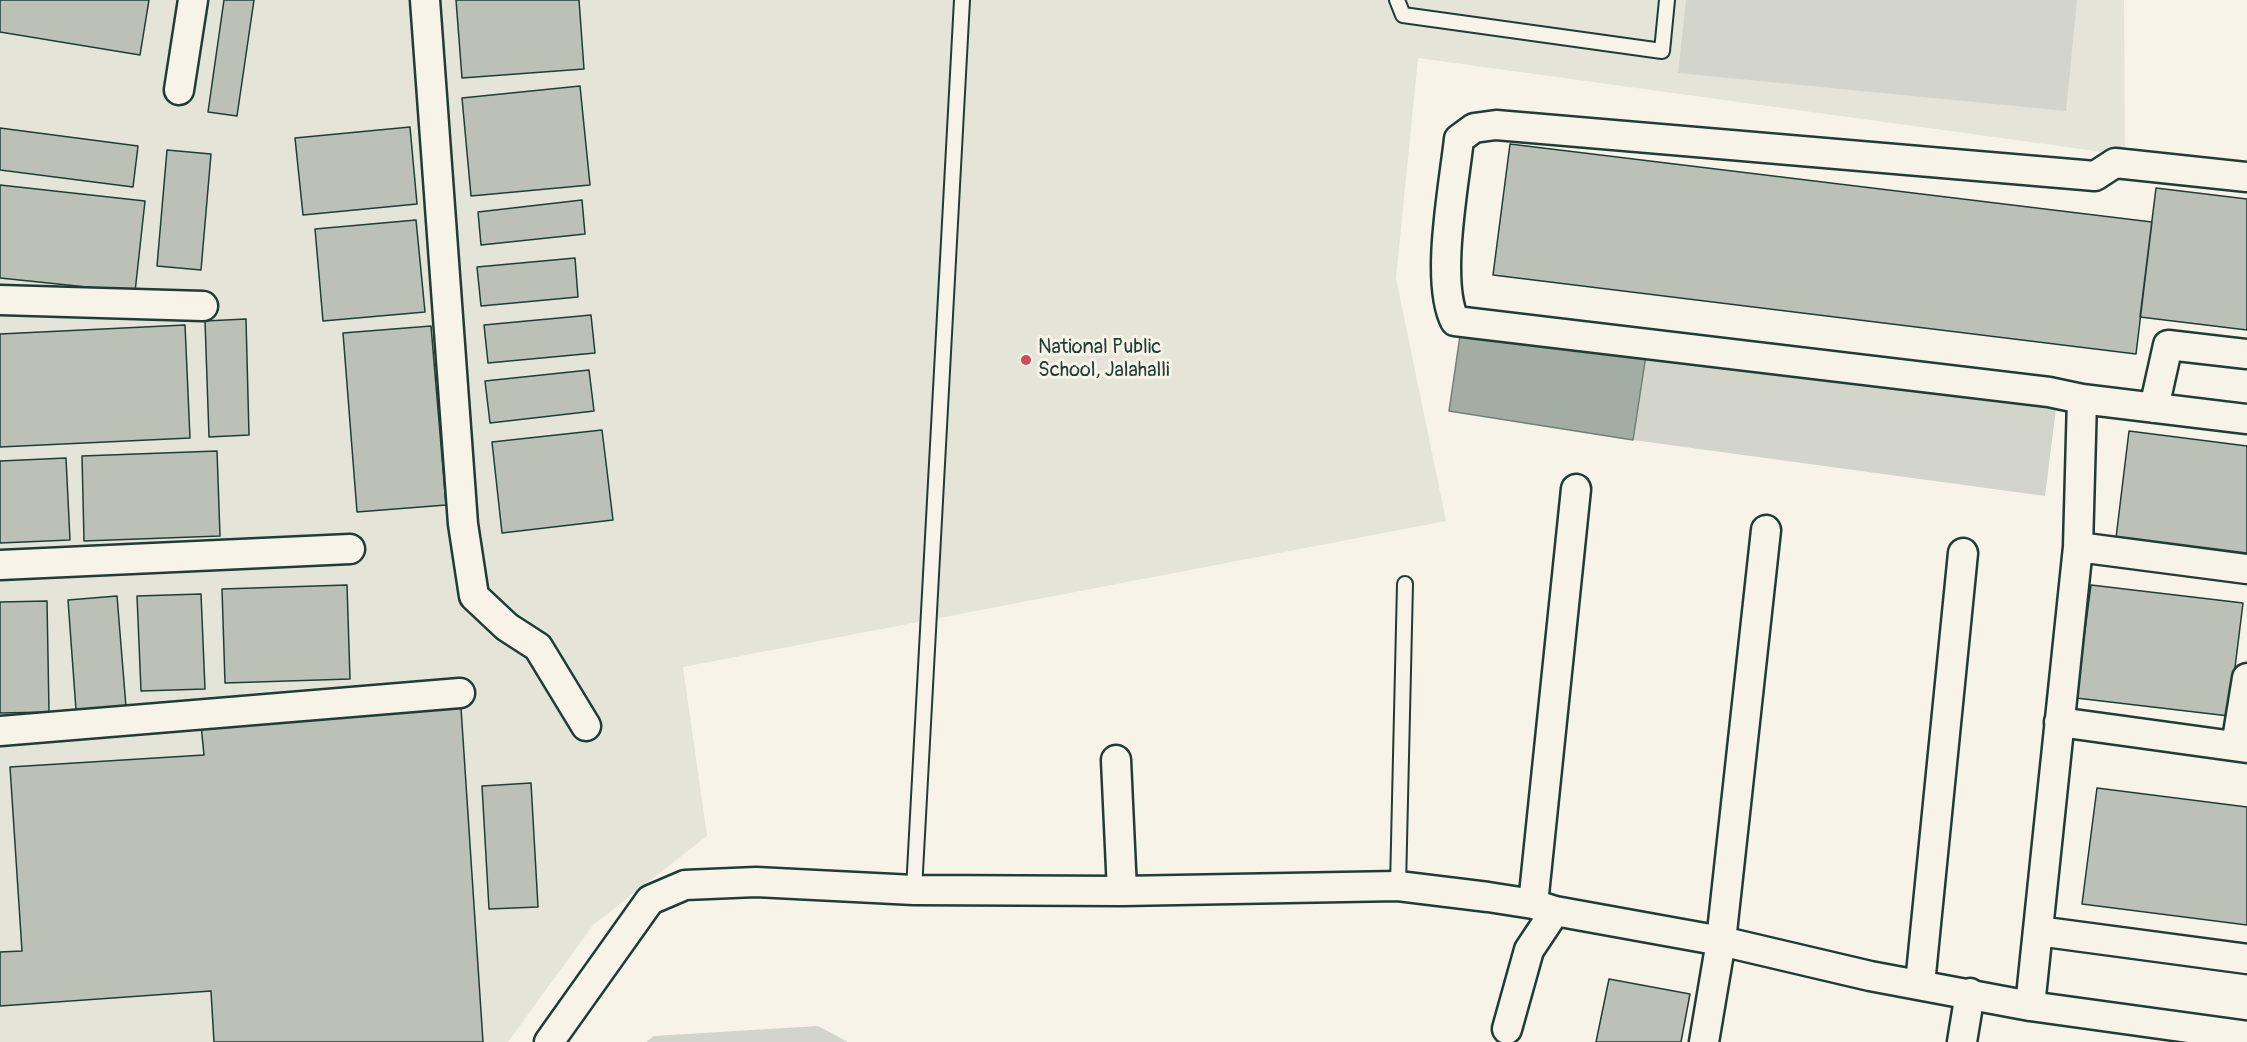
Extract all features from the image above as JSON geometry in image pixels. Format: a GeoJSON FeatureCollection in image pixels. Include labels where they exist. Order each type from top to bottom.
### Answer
{"type":"FeatureCollection","features":[{"type":"Feature","properties":{"kind":"street"},"geometry":{"type":"LineString","coordinates":[[179,90],[193,0]]}},
{"type":"Feature","properties":{"kind":"street"},"geometry":{"type":"LineString","coordinates":[[425,0],[463,524],[474,596],[507,627],[538,647],[586,726]]}},
{"type":"Feature","properties":{"kind":"street"},"geometry":{"type":"LineString","coordinates":[[2247,177],[2115,163],[2095,176],[1496,125],[1474,128],[1458,139],[1445,277],[1450,312],[1455,321],[2049,392],[2082,399],[2247,419]]}},
{"type":"Feature","properties":{"kind":"street"},"geometry":{"type":"LineString","coordinates":[[0,300],[203,306]]}},
{"type":"Feature","properties":{"kind":"street"},"geometry":{"type":"LineString","coordinates":[[2154,408],[2168,345],[2247,354]]}},
{"type":"Feature","properties":{"kind":"street"},"geometry":{"type":"LineString","coordinates":[[2030,1006],[2078,547],[2082,399]]}},
{"type":"Feature","properties":{"kind":"street"},"geometry":{"type":"LineString","coordinates":[[1506,1029],[1544,907],[1576,489]]}},
{"type":"Feature","properties":{"kind":"street"},"geometry":{"type":"LineString","coordinates":[[1704,1042],[1722,941],[1766,530]]}},
{"type":"Feature","properties":{"kind":"street"},"geometry":{"type":"LineString","coordinates":[[2078,547],[2247,569]]}},
{"type":"Feature","properties":{"kind":"street"},"geometry":{"type":"LineString","coordinates":[[0,565],[350,549]]}},
{"type":"Feature","properties":{"kind":"street"},"geometry":{"type":"LineString","coordinates":[[1920,984],[1963,553]]}},
{"type":"Feature","properties":{"kind":"street"},"geometry":{"type":"LineString","coordinates":[[2060,722],[2241,747],[2247,678]]}},
{"type":"Feature","properties":{"kind":"street"},"geometry":{"type":"LineString","coordinates":[[0,731],[460,693]]}},
{"type":"Feature","properties":{"kind":"street"},"geometry":{"type":"LineString","coordinates":[[1116,760],[1122,891]]}},
{"type":"Feature","properties":{"kind":"street"},"geometry":{"type":"LineString","coordinates":[[549,1042],[650,900],[685,885],[756,882],[914,890],[1122,891],[1398,886],[1544,907],[1722,941],[1870,976],[2030,1006],[2247,1036]]}},
{"type":"Feature","properties":{"kind":"street"},"geometry":{"type":"LineString","coordinates":[[2038,931],[2247,959]]}},
{"type":"Feature","properties":{"kind":"street"},"geometry":{"type":"LineString","coordinates":[[1962,1042],[1970,993]]}},
{"type":"Feature","properties":{"kind":"lane"},"geometry":{"type":"LineString","coordinates":[[914,890],[962,0]]}},
{"type":"Feature","properties":{"kind":"lane"},"geometry":{"type":"LineString","coordinates":[[1397,0],[1403,15],[1662,51],[1667,0]]}},
{"type":"Feature","properties":{"kind":"lane"},"geometry":{"type":"LineString","coordinates":[[1398,886],[1405,584]]}},
{"type":"Feature","properties":{"kind":"shaded area"},"geometry":{"type":"Polygon","coordinates":[[[0,0],[2124,0],[2125,155],[1418,58],[1396,278],[1446,521],[683,667],[707,836],[593,925],[508,1042],[0,1042],[0,0]]]}},
{"type":"Feature","properties":{"kind":"shaded area"},"geometry":{"type":"Polygon","coordinates":[[[1686,0],[2077,0],[2066,111],[1678,73],[1686,0]]]}},
{"type":"Feature","properties":{"kind":"shaded area"},"geometry":{"type":"Polygon","coordinates":[[[1461,329],[1646,355],[1633,440],[1449,411],[1461,329]]]}},
{"type":"Feature","properties":{"kind":"shaded area"},"geometry":{"type":"Polygon","coordinates":[[[1646,355],[2056,409],[2045,496],[1633,440],[1646,355]]]}},
{"type":"Feature","properties":{"kind":"shaded area"},"geometry":{"type":"Polygon","coordinates":[[[818,1026],[848,1042],[646,1042],[654,1036],[818,1026]]]}},
{"type":"Feature","properties":{"kind":"building"},"geometry":{"type":"Polygon","coordinates":[[[0,0],[149,0],[140,55],[0,32],[0,0]]]}},
{"type":"Feature","properties":{"kind":"building"},"geometry":{"type":"Polygon","coordinates":[[[224,0],[254,0],[237,116],[208,112],[224,0]]]}},
{"type":"Feature","properties":{"kind":"building"},"geometry":{"type":"Polygon","coordinates":[[[456,0],[579,0],[584,69],[462,78],[456,0]]]}},
{"type":"Feature","properties":{"kind":"building"},"geometry":{"type":"Polygon","coordinates":[[[580,86],[590,185],[471,196],[462,98],[580,86]]]}},
{"type":"Feature","properties":{"kind":"building"},"geometry":{"type":"Polygon","coordinates":[[[410,127],[417,204],[303,215],[295,138],[410,127]]]}},
{"type":"Feature","properties":{"kind":"building"},"geometry":{"type":"Polygon","coordinates":[[[0,128],[138,146],[133,187],[0,170],[0,128]]]}},
{"type":"Feature","properties":{"kind":"building"},"geometry":{"type":"Polygon","coordinates":[[[1510,144],[2152,222],[2136,354],[1493,275],[1510,144]]]}},
{"type":"Feature","properties":{"kind":"building"},"geometry":{"type":"Polygon","coordinates":[[[167,150],[211,154],[201,270],[157,266],[167,150]]]}},
{"type":"Feature","properties":{"kind":"building"},"geometry":{"type":"Polygon","coordinates":[[[0,185],[145,201],[135,292],[0,278],[0,185]]]}},
{"type":"Feature","properties":{"kind":"building"},"geometry":{"type":"Polygon","coordinates":[[[2156,188],[2247,199],[2247,330],[2140,317],[2156,188]]]}},
{"type":"Feature","properties":{"kind":"building"},"geometry":{"type":"Polygon","coordinates":[[[582,200],[585,234],[481,245],[478,212],[582,200]]]}},
{"type":"Feature","properties":{"kind":"building"},"geometry":{"type":"Polygon","coordinates":[[[416,220],[425,312],[323,321],[315,229],[416,220]]]}},
{"type":"Feature","properties":{"kind":"building"},"geometry":{"type":"Polygon","coordinates":[[[575,258],[578,297],[481,306],[477,267],[575,258]]]}},
{"type":"Feature","properties":{"kind":"building"},"geometry":{"type":"Polygon","coordinates":[[[591,315],[595,353],[488,363],[484,325],[591,315]]]}},
{"type":"Feature","properties":{"kind":"building"},"geometry":{"type":"Polygon","coordinates":[[[246,319],[249,435],[209,437],[205,321],[246,319]]]}},
{"type":"Feature","properties":{"kind":"building"},"geometry":{"type":"Polygon","coordinates":[[[185,325],[190,438],[0,447],[0,334],[185,325]]]}},
{"type":"Feature","properties":{"kind":"building"},"geometry":{"type":"Polygon","coordinates":[[[431,326],[446,505],[357,512],[343,333],[431,326]]]}},
{"type":"Feature","properties":{"kind":"building"},"geometry":{"type":"Polygon","coordinates":[[[589,370],[594,411],[490,423],[485,381],[589,370]]]}},
{"type":"Feature","properties":{"kind":"building"},"geometry":{"type":"Polygon","coordinates":[[[602,430],[613,520],[502,533],[492,442],[602,430]]]}},
{"type":"Feature","properties":{"kind":"building"},"geometry":{"type":"Polygon","coordinates":[[[2129,431],[2247,446],[2247,562],[2115,546],[2129,431]]]}},
{"type":"Feature","properties":{"kind":"building"},"geometry":{"type":"Polygon","coordinates":[[[217,451],[220,536],[84,541],[82,456],[217,451]]]}},
{"type":"Feature","properties":{"kind":"building"},"geometry":{"type":"Polygon","coordinates":[[[66,458],[70,540],[0,543],[0,461],[66,458]]]}},
{"type":"Feature","properties":{"kind":"building"},"geometry":{"type":"Polygon","coordinates":[[[347,585],[350,679],[225,683],[222,589],[347,585]]]}},
{"type":"Feature","properties":{"kind":"building"},"geometry":{"type":"Polygon","coordinates":[[[2091,585],[2243,603],[2229,716],[2076,698],[2091,585]]]}},
{"type":"Feature","properties":{"kind":"building"},"geometry":{"type":"Polygon","coordinates":[[[201,594],[205,689],[141,691],[137,596],[201,594]]]}},
{"type":"Feature","properties":{"kind":"building"},"geometry":{"type":"Polygon","coordinates":[[[117,596],[126,707],[76,710],[68,600],[117,596]]]}},
{"type":"Feature","properties":{"kind":"building"},"geometry":{"type":"Polygon","coordinates":[[[47,601],[49,712],[0,713],[0,602],[47,601]]]}},
{"type":"Feature","properties":{"kind":"building"},"geometry":{"type":"Polygon","coordinates":[[[461,708],[483,1042],[214,1042],[211,991],[0,1006],[0,952],[22,951],[10,767],[204,755],[201,725],[461,708]]]}},
{"type":"Feature","properties":{"kind":"building"},"geometry":{"type":"Polygon","coordinates":[[[531,783],[538,907],[489,909],[482,786],[531,783]]]}},
{"type":"Feature","properties":{"kind":"building"},"geometry":{"type":"Polygon","coordinates":[[[2097,788],[2247,807],[2247,925],[2082,904],[2097,788]]]}},
{"type":"Feature","properties":{"kind":"building"},"geometry":{"type":"Polygon","coordinates":[[[1609,979],[1690,994],[1681,1042],[1596,1042],[1609,979]]]}},
{"type":"Feature","properties":{"kind":"place","name":"National Public School, Jalahalli"},"geometry":{"type":"Point","coordinates":[1026,360]}}]}
